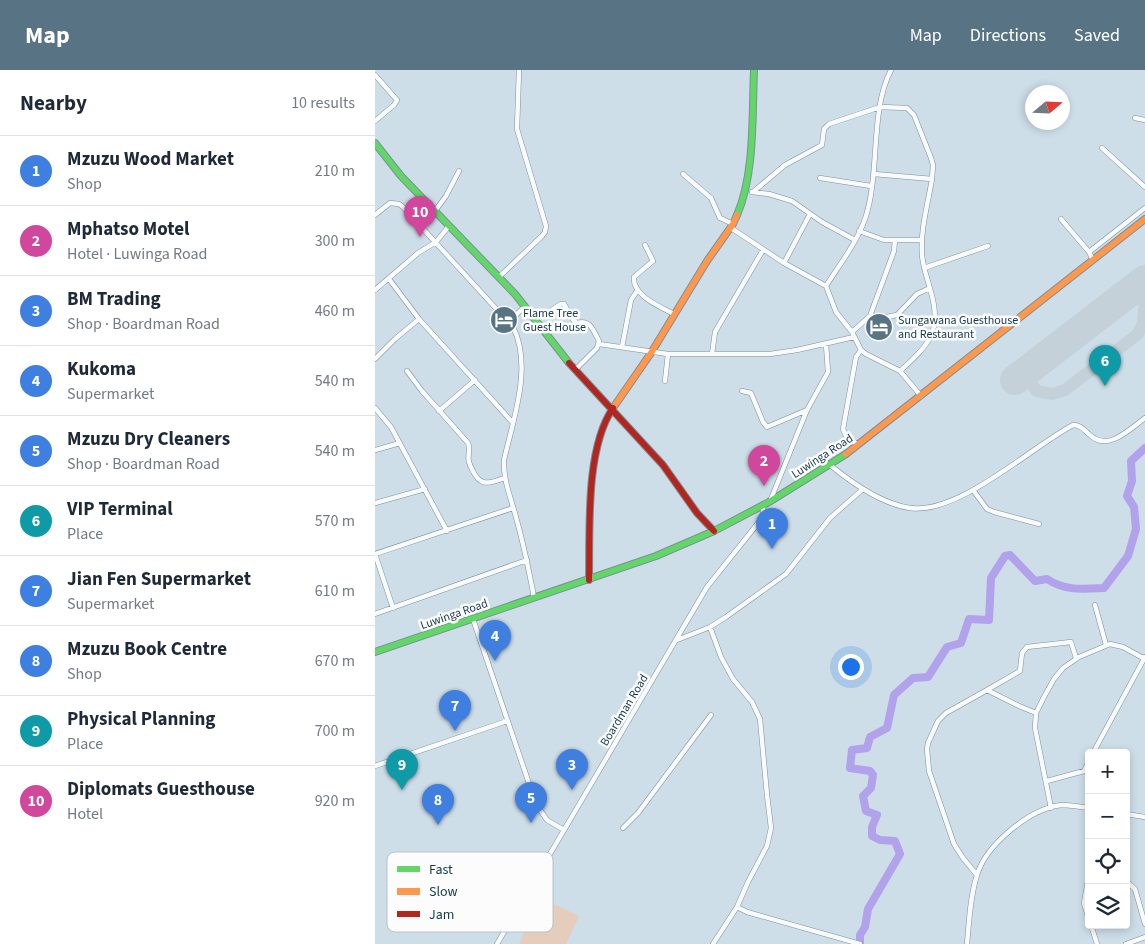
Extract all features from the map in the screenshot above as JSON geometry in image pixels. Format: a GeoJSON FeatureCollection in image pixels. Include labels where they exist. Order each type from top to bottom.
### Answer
{"type":"FeatureCollection","features":[{"type":"Feature","properties":{"kind":"main road"},"geometry":{"type":"LineString","coordinates":[[589,580],[593,465],[599,440],[611,411],[651,353],[707,261],[732,226],[745,193],[749,176],[754,70]]}},
{"type":"Feature","properties":{"kind":"main road"},"geometry":{"type":"LineString","coordinates":[[375,143],[395,169],[499,276],[575,370],[611,411],[663,464],[697,513],[714,530]]}},
{"type":"Feature","properties":{"kind":"main road","name":"Luwinga Road"},"geometry":{"type":"LineString","coordinates":[[375,652],[656,556],[766,504],[830,466],[859,445],[1145,219]]}},
{"type":"Feature","properties":{"kind":"street"},"geometry":{"type":"LineString","coordinates":[[499,276],[542,236],[546,226],[517,129],[519,70]]}},
{"type":"Feature","properties":{"kind":"street"},"geometry":{"type":"LineString","coordinates":[[826,286],[855,240],[866,216],[874,174],[880,108],[885,80],[891,70]]}},
{"type":"Feature","properties":{"kind":"street"},"geometry":{"type":"LineString","coordinates":[[375,75],[397,100],[395,105],[375,121]]}},
{"type":"Feature","properties":{"kind":"street"},"geometry":{"type":"LineString","coordinates":[[753,192],[785,165],[822,145],[825,129],[829,124],[880,108],[907,108],[914,115],[931,158],[933,172],[922,240],[924,268],[936,316],[929,341],[900,370]]}},
{"type":"Feature","properties":{"kind":"street"},"geometry":{"type":"LineString","coordinates":[[1135,118],[1145,120]]}},
{"type":"Feature","properties":{"kind":"street"},"geometry":{"type":"LineString","coordinates":[[1103,148],[1145,187]]}},
{"type":"Feature","properties":{"kind":"street"},"geometry":{"type":"LineString","coordinates":[[435,211],[446,196],[459,171]]}},
{"type":"Feature","properties":{"kind":"street"},"geometry":{"type":"LineString","coordinates":[[683,174],[711,198],[720,218],[763,250],[826,286],[836,312],[853,335],[861,350],[900,370],[921,396]]}},
{"type":"Feature","properties":{"kind":"street"},"geometry":{"type":"LineString","coordinates":[[874,174],[932,179]]}},
{"type":"Feature","properties":{"kind":"street"},"geometry":{"type":"LineString","coordinates":[[820,178],[871,186]]}},
{"type":"Feature","properties":{"kind":"street"},"geometry":{"type":"LineString","coordinates":[[745,193],[753,192],[792,201],[810,214],[855,240]]}},
{"type":"Feature","properties":{"kind":"street"},"geometry":{"type":"LineString","coordinates":[[375,216],[390,203],[399,204],[509,322],[517,334],[521,354],[519,398],[504,460],[505,478],[527,560],[534,598]]}},
{"type":"Feature","properties":{"kind":"street"},"geometry":{"type":"LineString","coordinates":[[1089,252],[1145,208]]}},
{"type":"Feature","properties":{"kind":"street"},"geometry":{"type":"LineString","coordinates":[[784,263],[810,214]]}},
{"type":"Feature","properties":{"kind":"street"},"geometry":{"type":"LineString","coordinates":[[1061,219],[1089,252],[1093,260]]}},
{"type":"Feature","properties":{"kind":"street"},"geometry":{"type":"LineString","coordinates":[[375,290],[417,253],[436,242],[449,226]]}},
{"type":"Feature","properties":{"kind":"street"},"geometry":{"type":"LineString","coordinates":[[859,231],[878,238],[922,240]]}},
{"type":"Feature","properties":{"kind":"street"},"geometry":{"type":"LineString","coordinates":[[599,344],[668,354],[770,354],[826,344],[853,335],[870,316],[894,251],[895,240]]}},
{"type":"Feature","properties":{"kind":"street"},"geometry":{"type":"LineString","coordinates":[[645,245],[653,261],[634,277],[633,282],[637,291],[674,314]]}},
{"type":"Feature","properties":{"kind":"street"},"geometry":{"type":"LineString","coordinates":[[924,268],[988,246]]}},
{"type":"Feature","properties":{"kind":"street"},"geometry":{"type":"LineString","coordinates":[[711,354],[715,332],[763,250]]}},
{"type":"Feature","properties":{"kind":"street"},"geometry":{"type":"LineString","coordinates":[[389,279],[419,319],[513,423]]}},
{"type":"Feature","properties":{"kind":"street"},"geometry":{"type":"LineString","coordinates":[[870,316],[887,317],[897,315],[917,294],[930,288]]}},
{"type":"Feature","properties":{"kind":"street"},"geometry":{"type":"LineString","coordinates":[[621,347],[631,300],[637,291]]}},
{"type":"Feature","properties":{"kind":"street"},"geometry":{"type":"LineString","coordinates":[[553,308],[564,304],[574,321],[588,323],[599,344]]}},
{"type":"Feature","properties":{"kind":"street"},"geometry":{"type":"LineString","coordinates":[[509,322],[525,306]]}},
{"type":"Feature","properties":{"kind":"street"},"geometry":{"type":"LineString","coordinates":[[375,359],[419,319]]}},
{"type":"Feature","properties":{"kind":"street"},"geometry":{"type":"LineString","coordinates":[[575,370],[599,344]]}},
{"type":"Feature","properties":{"kind":"street","name":"Boardman Road"},"geometry":{"type":"LineString","coordinates":[[551,852],[707,587],[763,518],[766,504],[807,410],[828,372],[826,344]]}},
{"type":"Feature","properties":{"kind":"street"},"geometry":{"type":"LineString","coordinates":[[859,445],[846,436],[843,429],[855,357],[861,350]]}},
{"type":"Feature","properties":{"kind":"street"},"geometry":{"type":"LineString","coordinates":[[665,382],[668,354]]}},
{"type":"Feature","properties":{"kind":"street"},"geometry":{"type":"LineString","coordinates":[[407,371],[422,391],[468,442],[470,450],[469,462],[481,482],[486,483],[505,478]]}},
{"type":"Feature","properties":{"kind":"street"},"geometry":{"type":"LineString","coordinates":[[439,410],[475,380]]}},
{"type":"Feature","properties":{"kind":"street"},"geometry":{"type":"LineString","coordinates":[[742,391],[751,393],[763,422],[767,426],[807,410]]}},
{"type":"Feature","properties":{"kind":"street"},"geometry":{"type":"LineString","coordinates":[[375,408],[391,427],[447,531]]}},
{"type":"Feature","properties":{"kind":"street"},"geometry":{"type":"LineString","coordinates":[[830,466],[863,489],[895,505],[924,509],[940,506],[973,490],[1073,426],[1079,426],[1097,440],[1105,442],[1119,437],[1145,418]]}},
{"type":"Feature","properties":{"kind":"street"},"geometry":{"type":"LineString","coordinates":[[375,450],[400,443]]}},
{"type":"Feature","properties":{"kind":"street"},"geometry":{"type":"LineString","coordinates":[[375,503],[425,489]]}},
{"type":"Feature","properties":{"kind":"street"},"geometry":{"type":"LineString","coordinates":[[676,641],[726,617],[786,574],[830,518],[863,489]]}},
{"type":"Feature","properties":{"kind":"street"},"geometry":{"type":"LineString","coordinates":[[973,490],[987,508],[994,512],[1039,524]]}},
{"type":"Feature","properties":{"kind":"street"},"geometry":{"type":"LineString","coordinates":[[393,608],[375,554],[513,508]]}},
{"type":"Feature","properties":{"kind":"street"},"geometry":{"type":"LineString","coordinates":[[375,614],[527,560]]}},
{"type":"Feature","properties":{"kind":"street"},"geometry":{"type":"LineString","coordinates":[[1095,605],[1105,645]]}},
{"type":"Feature","properties":{"kind":"street"},"geometry":{"type":"LineString","coordinates":[[473,619],[535,804],[547,820],[564,830]]}},
{"type":"Feature","properties":{"kind":"street"},"geometry":{"type":"LineString","coordinates":[[709,626],[721,657],[733,679],[751,702],[760,719],[771,828],[767,846],[737,907],[713,944]]}},
{"type":"Feature","properties":{"kind":"street"},"geometry":{"type":"LineString","coordinates":[[977,875],[954,844],[929,771],[928,743],[938,721],[946,713],[1020,671],[1022,653],[1025,648],[1069,642],[1076,658]]}},
{"type":"Feature","properties":{"kind":"street"},"geometry":{"type":"LineString","coordinates":[[1051,808],[1035,728],[1036,713],[1043,696],[1063,668],[1076,658],[1105,645],[1115,644],[1145,658],[1095,749]]}},
{"type":"Feature","properties":{"kind":"street"},"geometry":{"type":"LineString","coordinates":[[987,690],[1036,713]]}},
{"type":"Feature","properties":{"kind":"street"},"geometry":{"type":"LineString","coordinates":[[623,828],[638,813],[711,715]]}},
{"type":"Feature","properties":{"kind":"street"},"geometry":{"type":"LineString","coordinates":[[375,766],[507,721]]}},
{"type":"Feature","properties":{"kind":"street"},"geometry":{"type":"LineString","coordinates":[[1047,781],[1084,771],[1085,769]]}},
{"type":"Feature","properties":{"kind":"street"},"geometry":{"type":"LineString","coordinates":[[967,944],[977,875],[989,852],[1005,834],[1021,822],[1051,808],[1062,805],[1085,808]]}},
{"type":"Feature","properties":{"kind":"street"},"geometry":{"type":"LineString","coordinates":[[1130,815],[1145,818]]}},
{"type":"Feature","properties":{"kind":"street"},"geometry":{"type":"LineString","coordinates":[[1129,884],[1135,889],[1145,924]]}},
{"type":"Feature","properties":{"kind":"street"},"geometry":{"type":"LineString","coordinates":[[1085,894],[1083,903],[1085,909]]}},
{"type":"Feature","properties":{"kind":"street"},"geometry":{"type":"LineString","coordinates":[[737,907],[747,912],[860,944]]}},
{"type":"Feature","properties":{"kind":"street"},"geometry":{"type":"LineString","coordinates":[[1092,929],[1097,944]]}},
{"type":"Feature","properties":{"kind":"street","name":"Boardman Road"},"geometry":{"type":"LineString","coordinates":[[497,944],[504,932]]}},
{"type":"Feature","properties":{"kind":"street"},"geometry":{"type":"LineString","coordinates":[[1127,944],[1145,937]]}},
{"type":"Feature","properties":{"kind":"shaded area"},"geometry":{"type":"Polygon","coordinates":[[[553,904],[579,916],[566,944],[519,944],[525,932],[553,932],[553,904]]]}},
{"type":"Feature","properties":{"kind":"waterway"},"geometry":{"type":"LineString","coordinates":[[860,944],[860,935],[865,927],[868,909],[900,854],[895,841],[880,840],[872,836],[872,827],[877,815],[866,811],[863,796],[871,788],[873,775],[870,771],[850,768],[852,750],[867,748],[870,737],[887,728],[894,695],[913,678],[928,677],[947,647],[961,643],[969,619],[989,620],[991,578],[1005,556],[1010,555],[1035,581],[1047,579],[1060,586],[1088,589],[1104,588],[1128,556],[1136,529],[1134,507],[1127,496],[1132,481],[1131,461],[1145,448]]}},
{"type":"Feature","properties":{"kind":"taxiway"},"geometry":{"type":"LineString","coordinates":[[1127,294],[1138,293],[1145,297]]}},
{"type":"Feature","properties":{"kind":"taxiway"},"geometry":{"type":"LineString","coordinates":[[1033,366],[1030,383],[1037,391],[1052,394],[1065,390],[1138,334],[1143,323],[1145,297]]}},
{"type":"Feature","properties":{"kind":"runway"},"geometry":{"type":"LineString","coordinates":[[1015,380],[1145,280]]}},
{"type":"Feature","properties":{"kind":"traffic: fast"},"geometry":{"type":"LineString","coordinates":[[737,215],[743,199],[750,163],[754,70]]}},
{"type":"Feature","properties":{"kind":"traffic: fast"},"geometry":{"type":"LineString","coordinates":[[375,143],[401,176],[515,294],[569,363]]}},
{"type":"Feature","properties":{"kind":"traffic: fast"},"geometry":{"type":"LineString","coordinates":[[375,652],[656,556],[714,531],[769,502],[846,454]]}},
{"type":"Feature","properties":{"kind":"traffic: slow"},"geometry":{"type":"LineString","coordinates":[[613,408],[651,353],[737,215]]}},
{"type":"Feature","properties":{"kind":"traffic: slow"},"geometry":{"type":"LineString","coordinates":[[846,454],[1145,219]]}},
{"type":"Feature","properties":{"kind":"traffic: jam"},"geometry":{"type":"LineString","coordinates":[[569,363],[663,465],[697,513],[714,531]]}},
{"type":"Feature","properties":{"kind":"traffic: jam"},"geometry":{"type":"LineString","coordinates":[[589,580],[593,467],[604,425],[613,408]]}},
{"type":"Feature","properties":{"kind":"place","name":"Diplomats Guesthouse"},"geometry":{"type":"Point","coordinates":[420,237]}},
{"type":"Feature","properties":{"kind":"place","name":"Flame Tree Guest House"},"geometry":{"type":"Point","coordinates":[504,320]}},
{"type":"Feature","properties":{"kind":"place","name":"Sungawana Guesthouse and Restaurant"},"geometry":{"type":"Point","coordinates":[879,327]}},
{"type":"Feature","properties":{"kind":"place","name":"VIP Terminal"},"geometry":{"type":"Point","coordinates":[1105,386]}},
{"type":"Feature","properties":{"kind":"place","name":"Mphatso Motel"},"geometry":{"type":"Point","coordinates":[764,486]}},
{"type":"Feature","properties":{"kind":"place","name":"Mzuzu Wood Market"},"geometry":{"type":"Point","coordinates":[772,549]}},
{"type":"Feature","properties":{"kind":"place","name":"Kukoma"},"geometry":{"type":"Point","coordinates":[495,661]}},
{"type":"Feature","properties":{"kind":"place","name":"Jian Fen Supermarket"},"geometry":{"type":"Point","coordinates":[455,731]}},
{"type":"Feature","properties":{"kind":"place","name":"Physical Planning"},"geometry":{"type":"Point","coordinates":[402,790]}},
{"type":"Feature","properties":{"kind":"place","name":"BM Trading"},"geometry":{"type":"Point","coordinates":[572,790]}},
{"type":"Feature","properties":{"kind":"place","name":"Mzuzu Dry Cleaners"},"geometry":{"type":"Point","coordinates":[531,823]}},
{"type":"Feature","properties":{"kind":"place","name":"Mzuzu Book Centre"},"geometry":{"type":"Point","coordinates":[438,825]}}]}
